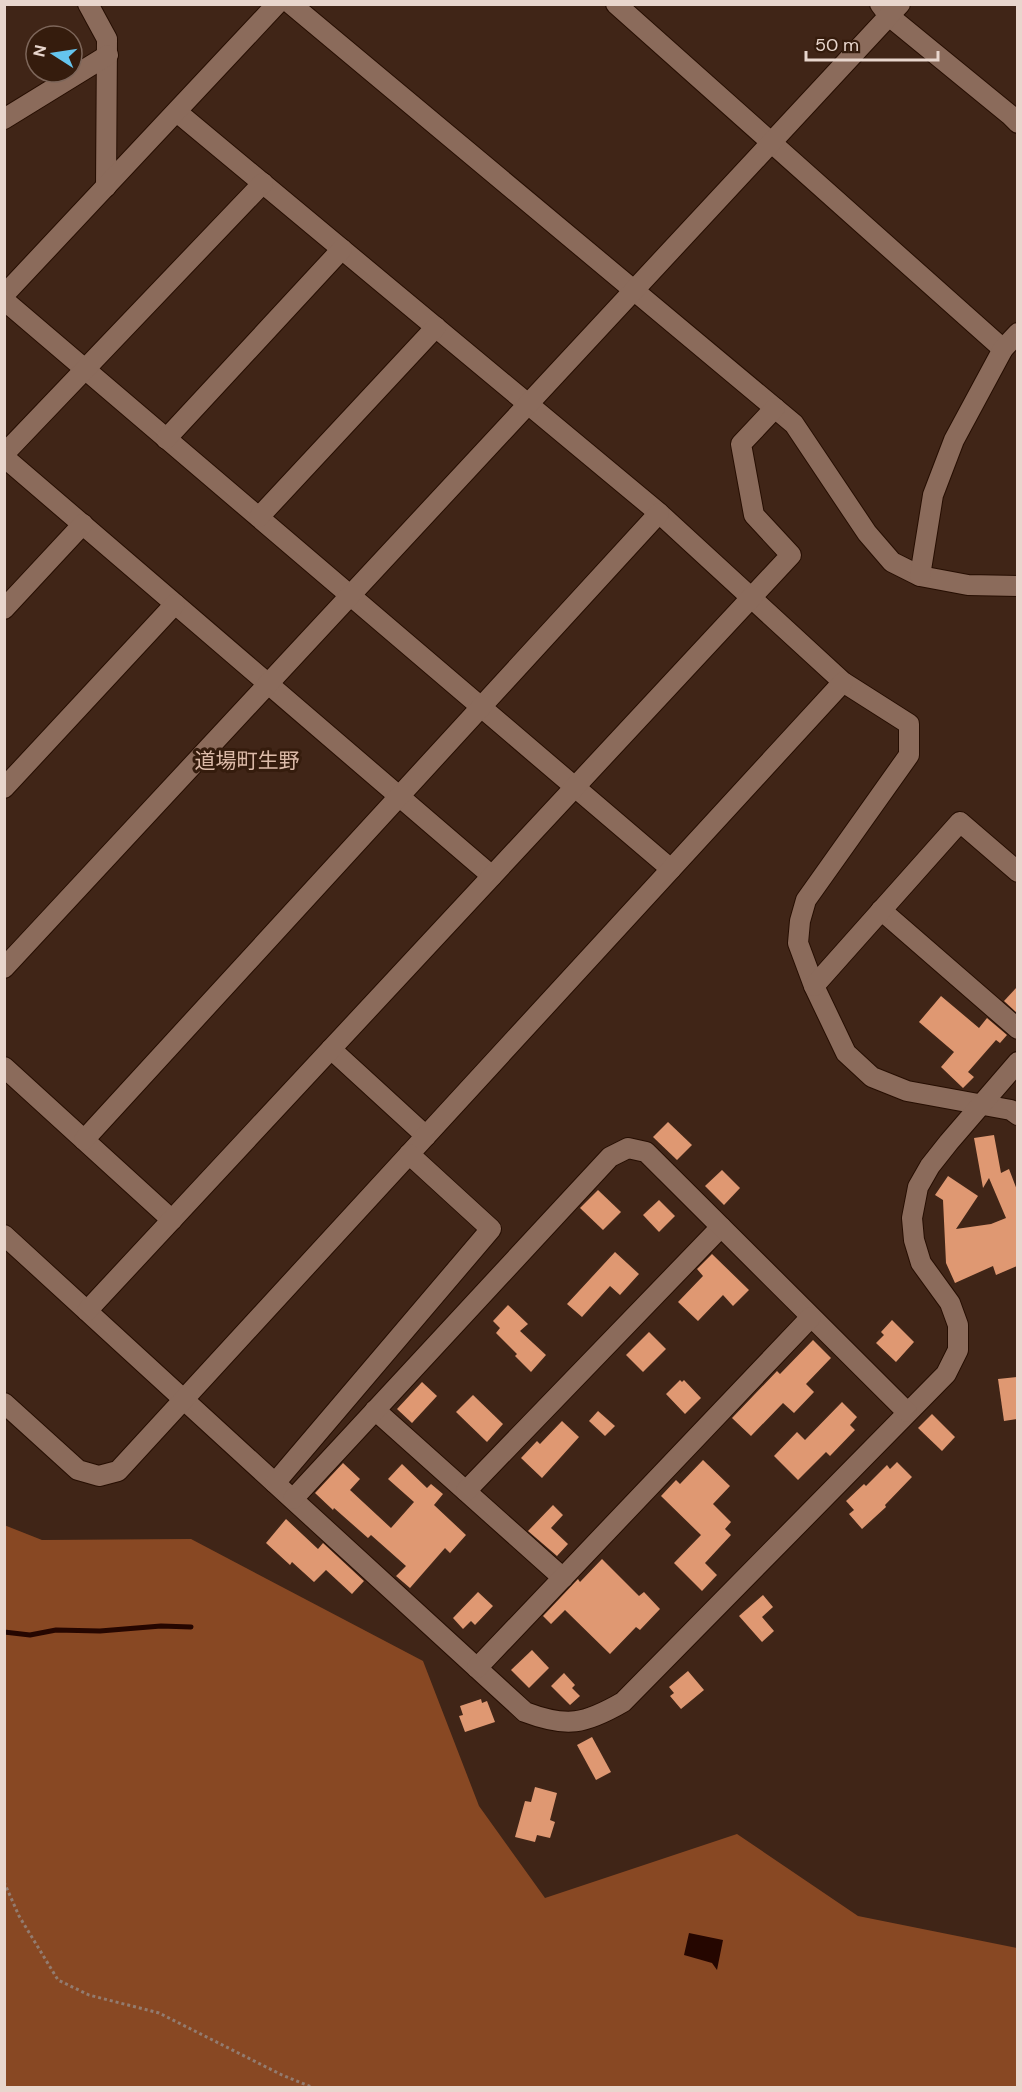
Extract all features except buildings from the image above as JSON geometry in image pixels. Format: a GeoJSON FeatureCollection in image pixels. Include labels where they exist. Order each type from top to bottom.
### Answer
{"type":"FeatureCollection","features":[{"type":"Feature","properties":{"kind":"street"},"geometry":{"type":"LineString","coordinates":[[88,4],[107,39],[106,187]]}},
{"type":"Feature","properties":{"kind":"street"},"geometry":{"type":"LineString","coordinates":[[4,296],[277,4]]}},
{"type":"Feature","properties":{"kind":"street"},"geometry":{"type":"LineString","coordinates":[[291,4],[794,424],[867,533],[892,562],[920,576],[968,585],[1017,586]]}},
{"type":"Feature","properties":{"kind":"street"},"geometry":{"type":"LineString","coordinates":[[616,4],[1003,349]]}},
{"type":"Feature","properties":{"kind":"street"},"geometry":{"type":"LineString","coordinates":[[4,968],[772,142],[890,8],[1017,123]]}},
{"type":"Feature","properties":{"kind":"street"},"geometry":{"type":"LineString","coordinates":[[4,119],[108,56]]}},
{"type":"Feature","properties":{"kind":"street"},"geometry":{"type":"LineString","coordinates":[[177,112],[659,513],[843,682],[909,724],[909,755],[806,900],[800,921],[798,943],[814,986],[846,1053],[872,1077],[907,1091],[1011,1110],[1017,1115]]}},
{"type":"Feature","properties":{"kind":"street"},"geometry":{"type":"LineString","coordinates":[[263,183],[4,455],[492,876]]}},
{"type":"Feature","properties":{"kind":"street"},"geometry":{"type":"LineString","coordinates":[[166,439],[342,249]]}},
{"type":"Feature","properties":{"kind":"street"},"geometry":{"type":"LineString","coordinates":[[4,300],[671,869]]}},
{"type":"Feature","properties":{"kind":"street"},"geometry":{"type":"LineString","coordinates":[[259,517],[436,327]]}},
{"type":"Feature","properties":{"kind":"street"},"geometry":{"type":"LineString","coordinates":[[920,576],[933,495],[954,440],[1003,349],[1017,333]]}},
{"type":"Feature","properties":{"kind":"street"},"geometry":{"type":"LineString","coordinates":[[87,1311],[790,555],[754,515],[741,444],[775,408]]}},
{"type":"Feature","properties":{"kind":"street"},"geometry":{"type":"LineString","coordinates":[[84,1140],[659,513]]}},
{"type":"Feature","properties":{"kind":"street"},"geometry":{"type":"LineString","coordinates":[[4,609],[83,524]]}},
{"type":"Feature","properties":{"kind":"street"},"geometry":{"type":"LineString","coordinates":[[4,788],[175,603]]}},
{"type":"Feature","properties":{"kind":"street"},"geometry":{"type":"LineString","coordinates":[[4,1403],[78,1470],[99,1476],[118,1471],[843,682]]}},
{"type":"Feature","properties":{"kind":"street"},"geometry":{"type":"LineString","coordinates":[[814,986],[960,822],[1017,872]]}},
{"type":"Feature","properties":{"kind":"street"},"geometry":{"type":"LineString","coordinates":[[881,910],[1017,1029]]}},
{"type":"Feature","properties":{"kind":"street"},"geometry":{"type":"LineString","coordinates":[[331,1048],[426,1136]]}},
{"type":"Feature","properties":{"kind":"street"},"geometry":{"type":"LineString","coordinates":[[4,1235],[525,1712],[549,1721],[573,1722],[597,1718],[624,1702],[946,1374],[958,1350],[958,1325],[950,1303],[921,1263],[914,1240],[912,1218],[918,1187],[930,1167],[1017,1062]]}},
{"type":"Feature","properties":{"kind":"street"},"geometry":{"type":"LineString","coordinates":[[4,1067],[172,1220]]}},
{"type":"Feature","properties":{"kind":"street"},"geometry":{"type":"LineString","coordinates":[[293,1499],[610,1157],[628,1148],[646,1152],[907,1412]]}},
{"type":"Feature","properties":{"kind":"street"},"geometry":{"type":"LineString","coordinates":[[275,1483],[491,1229],[409,1154]]}},
{"type":"Feature","properties":{"kind":"street"},"geometry":{"type":"LineString","coordinates":[[466,1491],[721,1227]]}},
{"type":"Feature","properties":{"kind":"street"},"geometry":{"type":"LineString","coordinates":[[477,1668],[811,1317]]}},
{"type":"Feature","properties":{"kind":"street"},"geometry":{"type":"LineString","coordinates":[[375,1410],[562,1578]]}},
{"type":"Feature","properties":{"kind":"path"},"geometry":{"type":"LineString","coordinates":[[4,1882],[19,1916],[58,1980],[89,1995],[159,2013],[282,2075],[314,2088]]}},
{"type":"Feature","properties":{"kind":"shaded area"},"geometry":{"type":"Polygon","coordinates":[[[4,1525],[42,1540],[191,1539],[423,1661],[479,1806],[545,1898],[737,1834],[858,1916],[1017,1948],[1017,2087],[5,2087],[4,1525]]]}},
{"type":"Feature","properties":{"kind":"shaded area"},"geometry":{"type":"Polygon","coordinates":[[[689,1933],[723,1940],[717,1970],[712,1963],[684,1955],[689,1933]]]}},
{"type":"Feature","properties":{"kind":"waterway"},"geometry":{"type":"LineString","coordinates":[[4,1632],[30,1635],[56,1630],[100,1631],[161,1626],[191,1627]]}},
{"type":"Feature","properties":{"kind":"district","name":"道場町生野"},"geometry":{"type":"Point","coordinates":[247,761]}}]}
